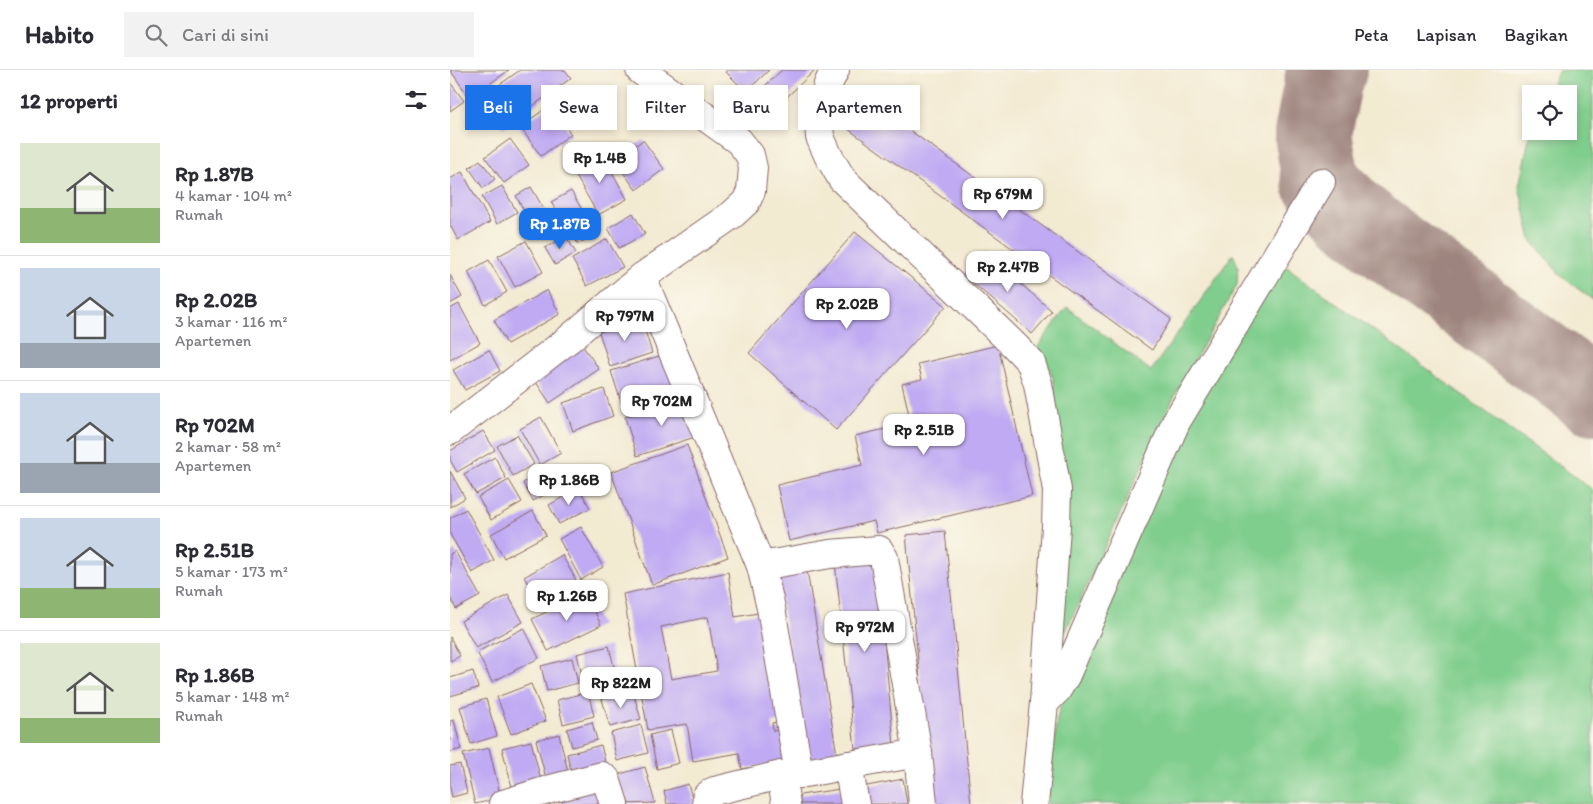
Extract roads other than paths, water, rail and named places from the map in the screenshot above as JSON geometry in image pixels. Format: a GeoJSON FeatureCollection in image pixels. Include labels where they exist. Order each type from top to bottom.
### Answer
{"type":"FeatureCollection","features":[{"type":"Feature","properties":{"kind":"street"},"geometry":{"type":"LineString","coordinates":[[450,431],[569,339],[642,277],[733,214],[746,202],[751,191],[753,168],[750,155],[739,141],[640,70]]}},
{"type":"Feature","properties":{"kind":"street"},"geometry":{"type":"LineString","coordinates":[[835,70],[828,84],[818,124],[820,137],[828,156],[842,179],[1016,347],[1030,364],[1038,384],[1057,490],[1044,703],[1034,804]]}},
{"type":"Feature","properties":{"kind":"street"},"geometry":{"type":"LineString","coordinates":[[1044,703],[1057,690],[1066,675],[1176,422],[1321,182]]}},
{"type":"Feature","properties":{"kind":"street"},"geometry":{"type":"LineString","coordinates":[[642,277],[761,566],[771,608],[790,774],[786,804]]}},
{"type":"Feature","properties":{"kind":"street"},"geometry":{"type":"LineString","coordinates":[[761,566],[830,554],[879,550],[882,552],[918,753],[923,804]]}},
{"type":"Feature","properties":{"kind":"street"},"geometry":{"type":"LineString","coordinates":[[706,804],[707,796],[714,791],[790,774],[918,753]]}},
{"type":"Feature","properties":{"kind":"street"},"geometry":{"type":"LineString","coordinates":[[848,765],[855,804]]}},
{"type":"Feature","properties":{"kind":"street"},"geometry":{"type":"LineString","coordinates":[[503,804],[602,776],[606,779],[614,804]]}}]}
